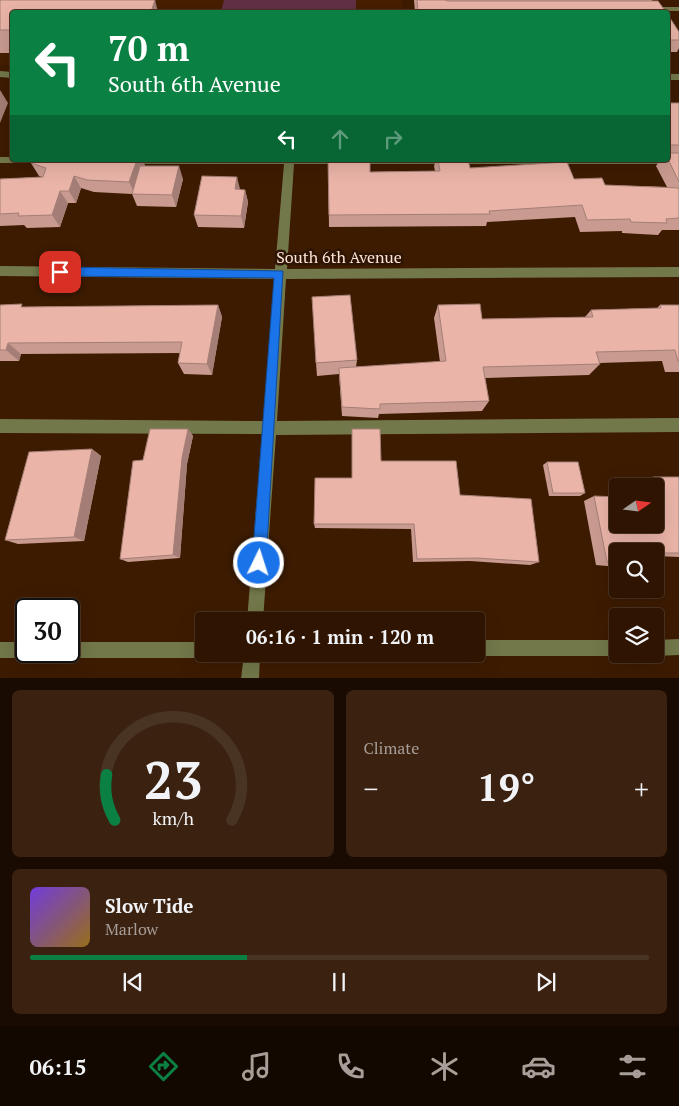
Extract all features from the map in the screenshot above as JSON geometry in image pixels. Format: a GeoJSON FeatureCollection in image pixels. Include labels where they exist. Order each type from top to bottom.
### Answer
{"type":"FeatureCollection","features":[{"type":"Feature","properties":{"kind":"street"},"geometry":{"type":"LineString","coordinates":[[640,9],[679,9]]}},
{"type":"Feature","properties":{"kind":"street"},"geometry":{"type":"LineString","coordinates":[[256,612],[289,162]]}},
{"type":"Feature","properties":{"kind":"street","name":"South 6th Avenue"},"geometry":{"type":"LineString","coordinates":[[0,271],[280,274],[679,272]]}},
{"type":"Feature","properties":{"kind":"street"},"geometry":{"type":"LineString","coordinates":[[0,426],[270,428],[679,425]]}},
{"type":"Feature","properties":{"kind":"street"},"geometry":{"type":"LineString","coordinates":[[664,648],[679,647]]}},
{"type":"Feature","properties":{"kind":"street"},"geometry":{"type":"LineString","coordinates":[[485,648],[609,648]]}},
{"type":"Feature","properties":{"kind":"street"},"geometry":{"type":"LineString","coordinates":[[0,650],[15,650]]}},
{"type":"Feature","properties":{"kind":"street"},"geometry":{"type":"LineString","coordinates":[[80,650],[195,650]]}},
{"type":"Feature","properties":{"kind":"street"},"geometry":{"type":"LineString","coordinates":[[250,678],[251,662]]}},
{"type":"Feature","properties":{"kind":"shaded area"},"geometry":{"type":"Polygon","coordinates":[[[0,0],[402,0],[403,10],[10,10],[10,65],[0,65],[0,0]]]}},
{"type":"Feature","properties":{"kind":"shaded area"},"geometry":{"type":"Polygon","coordinates":[[[224,0],[356,0],[356,10],[222,10],[224,0]]]}},
{"type":"Feature","properties":{"kind":"building"},"geometry":{"type":"Polygon","coordinates":[[[0,0],[155,0],[152,10],[10,10],[10,30],[0,30],[0,0]]]}},
{"type":"Feature","properties":{"kind":"building"},"geometry":{"type":"Polygon","coordinates":[[[417,0],[658,1],[665,10],[418,10],[417,0]]]}},
{"type":"Feature","properties":{"kind":"building"},"geometry":{"type":"Polygon","coordinates":[[[670,18],[679,32],[679,40],[670,40],[670,18]]]}},
{"type":"Feature","properties":{"kind":"building"},"geometry":{"type":"Polygon","coordinates":[[[670,103],[679,103],[679,145],[670,145],[670,103]]]}},
{"type":"Feature","properties":{"kind":"building"},"geometry":{"type":"Polygon","coordinates":[[[670,153],[679,153],[679,182],[669,162],[670,153]]]}},
{"type":"Feature","properties":{"kind":"building"},"geometry":{"type":"Polygon","coordinates":[[[136,162],[129,182],[87,180],[74,176],[69,191],[60,191],[52,215],[18,216],[19,213],[0,214],[0,179],[43,177],[46,168],[31,163],[136,162]]]}},
{"type":"Feature","properties":{"kind":"building"},"geometry":{"type":"Polygon","coordinates":[[[328,162],[370,162],[370,172],[440,171],[438,162],[468,162],[470,168],[567,162],[574,179],[602,178],[605,185],[679,188],[679,218],[666,219],[667,223],[631,222],[630,219],[587,220],[582,205],[489,211],[490,214],[329,215],[328,162]]]}},
{"type":"Feature","properties":{"kind":"building"},"geometry":{"type":"Polygon","coordinates":[[[140,166],[179,166],[172,195],[132,194],[140,166]]]}},
{"type":"Feature","properties":{"kind":"building"},"geometry":{"type":"Polygon","coordinates":[[[202,176],[237,177],[235,189],[245,190],[241,216],[194,215],[202,176]]]}},
{"type":"Feature","properties":{"kind":"building"},"geometry":{"type":"Polygon","coordinates":[[[350,295],[357,360],[316,363],[312,297],[350,295]]]}},
{"type":"Feature","properties":{"kind":"building"},"geometry":{"type":"Polygon","coordinates":[[[22,304],[21,307],[218,305],[207,364],[178,363],[182,342],[8,343],[6,350],[0,350],[0,305],[22,304]]]}},
{"type":"Feature","properties":{"kind":"building"},"geometry":{"type":"Polygon","coordinates":[[[480,304],[482,319],[593,317],[591,310],[661,308],[660,305],[679,305],[679,361],[675,350],[596,352],[600,364],[483,367],[489,401],[380,404],[380,409],[342,407],[339,368],[446,361],[438,305],[480,304]]]}},
{"type":"Feature","properties":{"kind":"building"},"geometry":{"type":"Polygon","coordinates":[[[150,429],[188,429],[182,458],[173,555],[120,559],[133,461],[143,460],[150,429]]]}},
{"type":"Feature","properties":{"kind":"building"},"geometry":{"type":"Polygon","coordinates":[[[352,429],[380,429],[381,461],[456,461],[460,495],[531,499],[539,562],[476,558],[417,559],[414,524],[314,524],[315,478],[352,478],[352,429]]]}},
{"type":"Feature","properties":{"kind":"building"},"geometry":{"type":"Polygon","coordinates":[[[92,449],[74,537],[5,540],[29,452],[92,449]]]}},
{"type":"Feature","properties":{"kind":"building"},"geometry":{"type":"Polygon","coordinates":[[[547,462],[578,462],[585,493],[553,493],[547,462]]]}},
{"type":"Feature","properties":{"kind":"building"},"geometry":{"type":"Polygon","coordinates":[[[679,477],[679,553],[664,553],[664,543],[609,543],[609,562],[607,562],[594,496],[609,497],[609,533],[664,533],[664,478],[653,478],[679,477]]]}},
{"type":"Feature","properties":{"kind":"route"},"geometry":{"type":"LineString","coordinates":[[60,272],[280,274],[259,563]]}}]}
